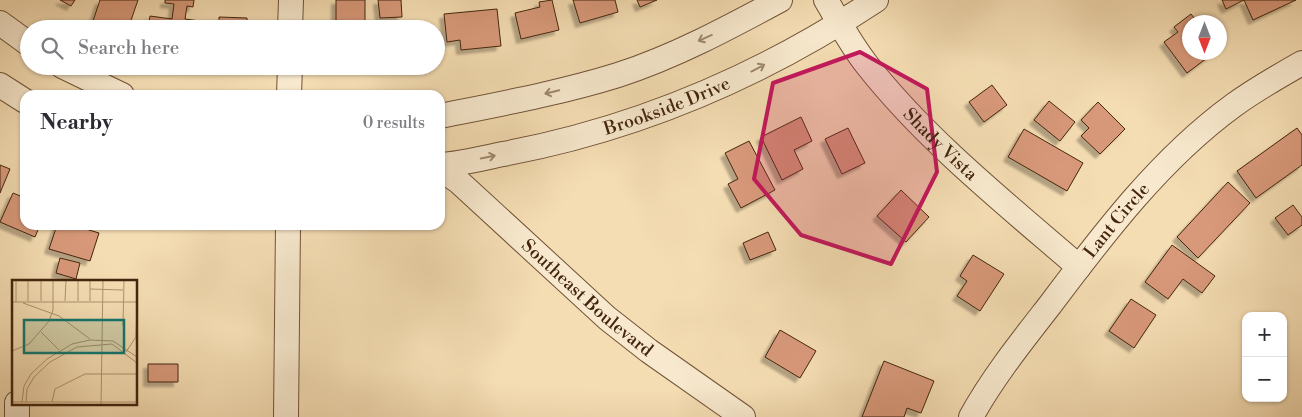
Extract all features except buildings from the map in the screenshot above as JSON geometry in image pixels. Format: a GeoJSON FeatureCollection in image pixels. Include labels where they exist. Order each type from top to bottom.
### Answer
{"type":"FeatureCollection","features":[{"type":"Feature","properties":{"kind":"street"},"geometry":{"type":"LineString","coordinates":[[290,20],[291,0]]}},
{"type":"Feature","properties":{"kind":"street"},"geometry":{"type":"LineString","coordinates":[[445,115],[516,101],[618,74],[654,61],[727,28],[780,0]]}},
{"type":"Feature","properties":{"kind":"street","name":"Shady Vista"},"geometry":{"type":"LineString","coordinates":[[826,0],[865,63],[892,96],[1009,207],[1079,267]]}},
{"type":"Feature","properties":{"kind":"street","name":"Brookside Drive"},"geometry":{"type":"LineString","coordinates":[[445,164],[526,150],[634,121],[749,73],[840,24],[876,0]]}},
{"type":"Feature","properties":{"kind":"street"},"geometry":{"type":"LineString","coordinates":[[0,22],[20,37]]}},
{"type":"Feature","properties":{"kind":"street","name":"Lant Circle"},"geometry":{"type":"LineString","coordinates":[[972,417],[1010,357],[1079,267],[1145,187],[1205,128],[1258,88],[1302,63]]}},
{"type":"Feature","properties":{"kind":"street"},"geometry":{"type":"LineString","coordinates":[[81,75],[112,90]]}},
{"type":"Feature","properties":{"kind":"street"},"geometry":{"type":"LineString","coordinates":[[289,90],[290,75]]}},
{"type":"Feature","properties":{"kind":"street"},"geometry":{"type":"LineString","coordinates":[[0,85],[20,99]]}},
{"type":"Feature","properties":{"kind":"street","name":"Southeast Boulevard"},"geometry":{"type":"LineString","coordinates":[[445,172],[479,199],[607,318],[656,357],[743,417]]}},
{"type":"Feature","properties":{"kind":"street"},"geometry":{"type":"LineString","coordinates":[[286,417],[288,230]]}},
{"type":"Feature","properties":{"kind":"street"},"geometry":{"type":"LineString","coordinates":[[16,404],[17,417]]}},
{"type":"Feature","properties":{"kind":"highlighted area"},"geometry":{"type":"Polygon","coordinates":[[[860,52],[927,89],[937,172],[891,264],[801,235],[754,179],[773,83],[860,52]]]}}]}
